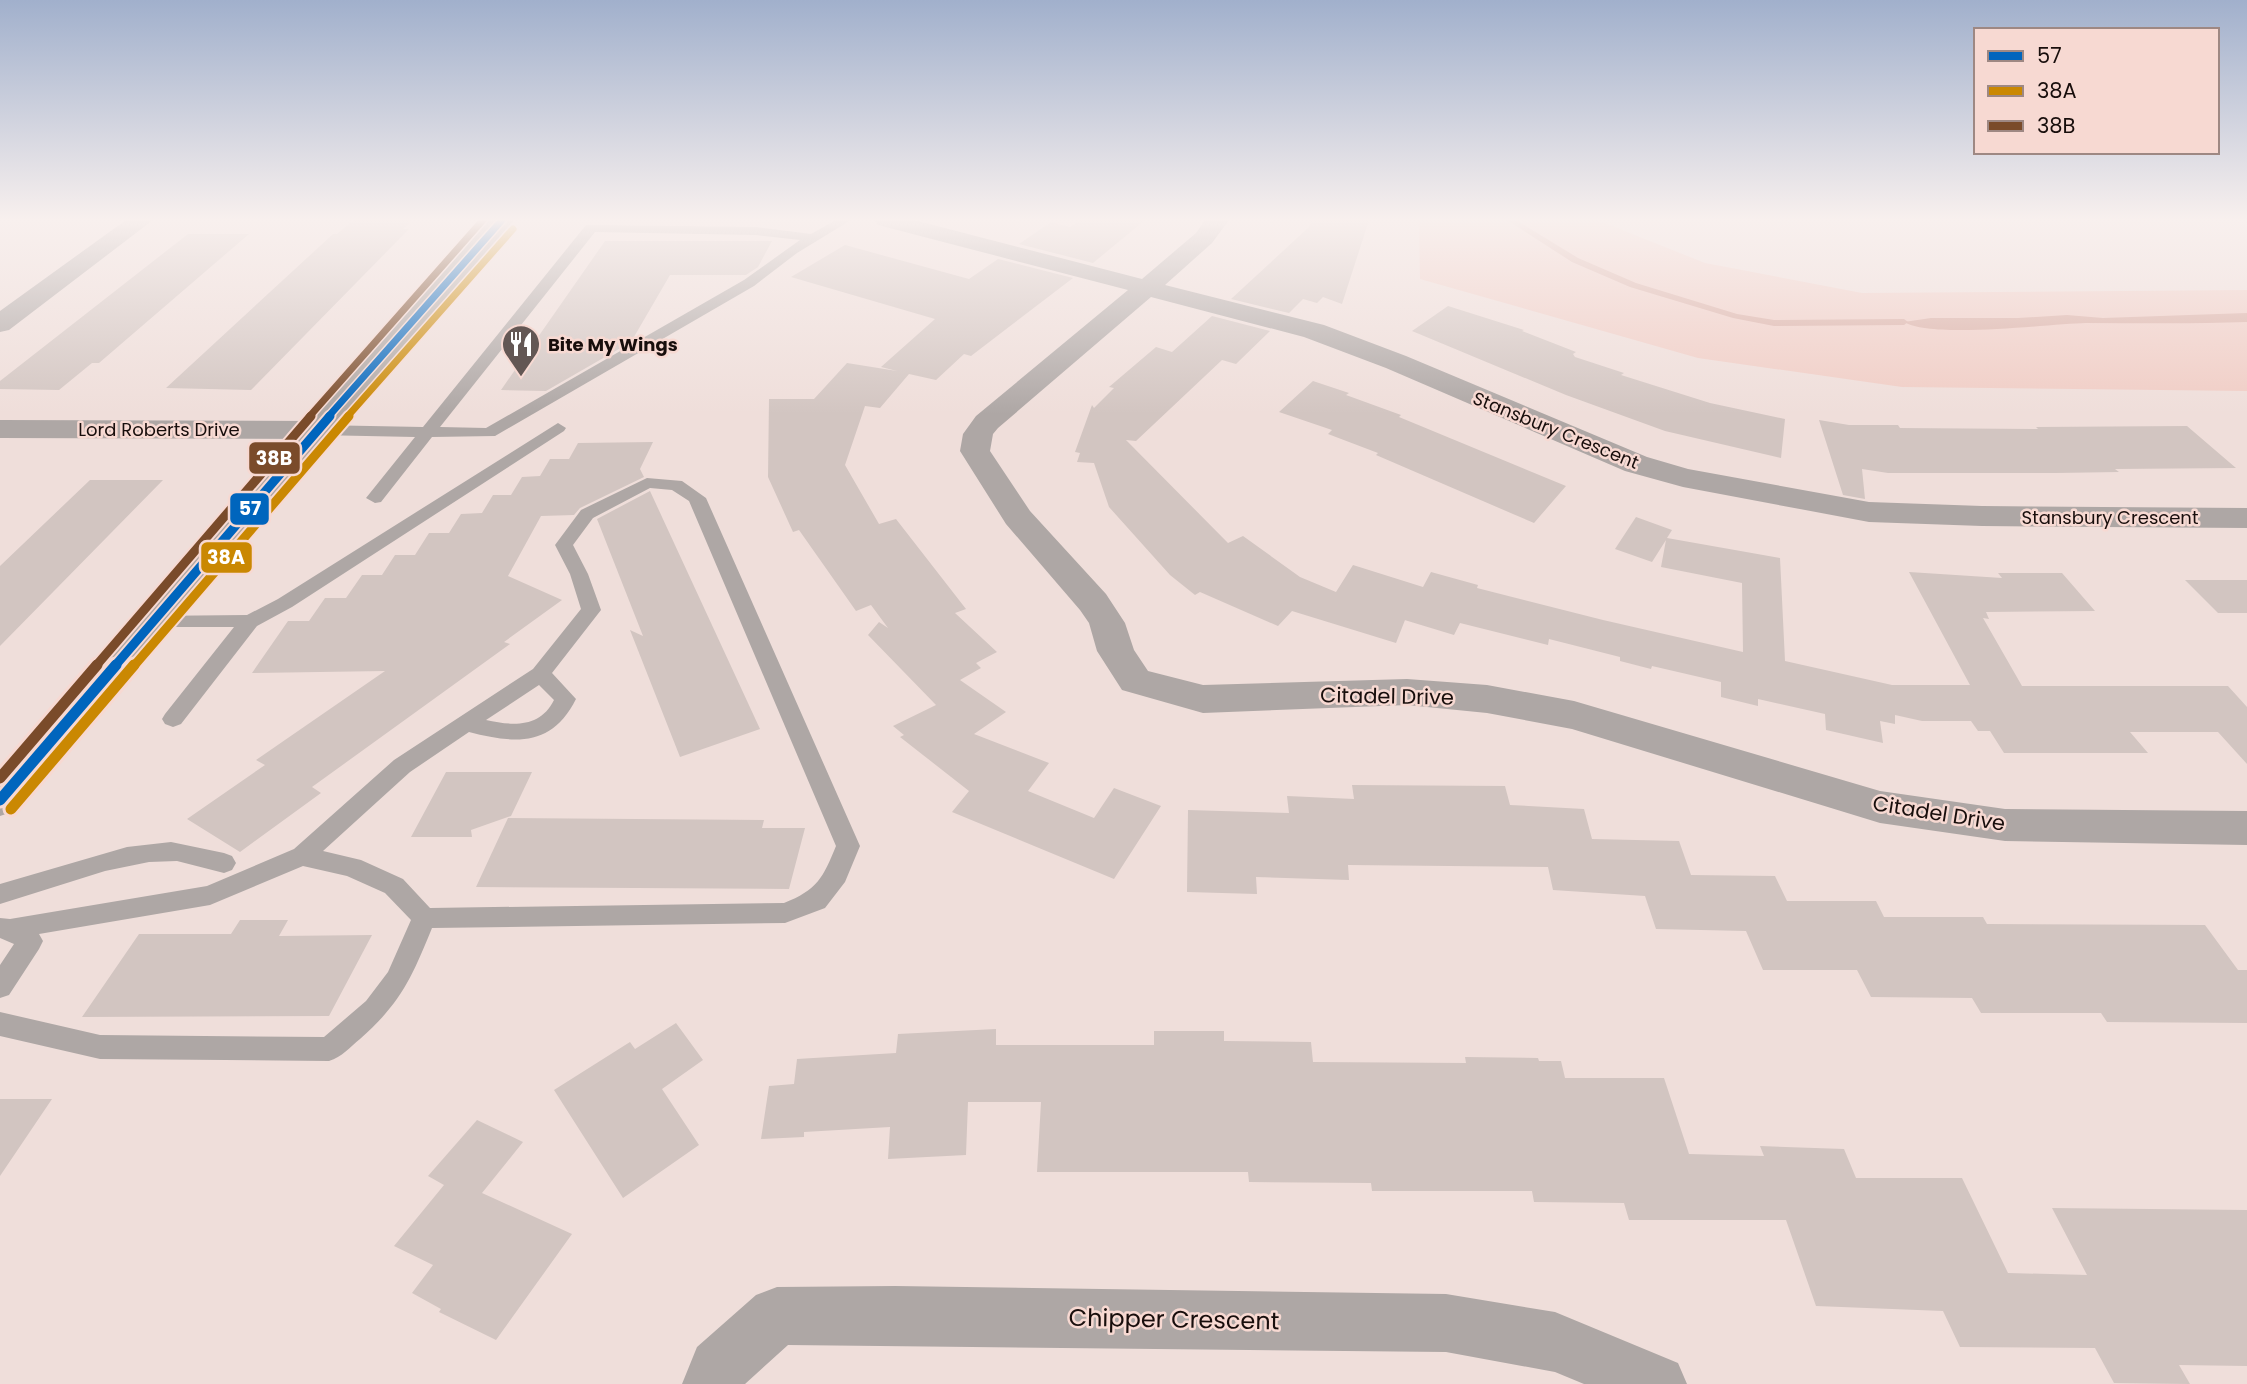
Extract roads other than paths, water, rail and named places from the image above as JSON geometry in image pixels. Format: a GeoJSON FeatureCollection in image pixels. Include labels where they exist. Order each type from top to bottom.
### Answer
{"type":"FeatureCollection","features":[{"type":"Feature","properties":{"kind":"main road"},"geometry":{"type":"LineString","coordinates":[[0,800],[445,285]]}},
{"type":"Feature","properties":{"kind":"street"},"geometry":{"type":"LineString","coordinates":[[0,324],[53,285]]}},
{"type":"Feature","properties":{"kind":"street","name":"Stansbury Crescent"},"geometry":{"type":"LineString","coordinates":[[1132,285],[1314,331],[1396,362],[1636,464],[1683,478],[1869,512],[1982,516],[2247,518]]}},
{"type":"Feature","properties":{"kind":"street","name":"Citadel Drive"},"geometry":{"type":"LineString","coordinates":[[1149,285],[987,422],[978,434],[975,452],[1018,517],[1093,602],[1107,623],[1116,651],[1135,681],[1203,699],[1407,692],[1487,699],[1574,715],[1880,807],[2005,825],[2247,828]]}},
{"type":"Feature","properties":{"kind":"street","name":"Lord Roberts Drive"},"geometry":{"type":"LineString","coordinates":[[0,429],[317,430]]}},
{"type":"Feature","properties":{"kind":"street","name":"Chipper Crescent"},"geometry":{"type":"LineString","coordinates":[[712,1384],[718,1368],[778,1316],[895,1315],[1446,1323],[1555,1342],[1657,1384]]}},
{"type":"Feature","properties":{"kind":"lane"},"geometry":{"type":"LineString","coordinates":[[375,498],[546,285]]}},
{"type":"Feature","properties":{"kind":"lane"},"geometry":{"type":"LineString","coordinates":[[317,430],[489,433],[745,285]]}},
{"type":"Feature","properties":{"kind":"lane"},"geometry":{"type":"LineString","coordinates":[[173,719],[250,621],[285,603],[558,428]]}},
{"type":"Feature","properties":{"kind":"lane"},"geometry":{"type":"LineString","coordinates":[[5,928],[210,895],[302,856],[402,766],[540,674],[591,610],[579,574],[564,545],[587,514],[647,483],[676,485],[697,498],[848,846],[836,874],[817,901],[785,913],[424,918],[394,886],[352,867],[302,856]]}},
{"type":"Feature","properties":{"kind":"lane"},"geometry":{"type":"LineString","coordinates":[[155,621],[250,621]]}},
{"type":"Feature","properties":{"kind":"lane"},"geometry":{"type":"LineString","coordinates":[[466,723],[497,732],[533,732],[560,714],[565,699],[540,674]]}},
{"type":"Feature","properties":{"kind":"lane"},"geometry":{"type":"LineString","coordinates":[[0,894],[26,889],[108,859],[173,851],[224,863]]}},
{"type":"Feature","properties":{"kind":"lane"},"geometry":{"type":"LineString","coordinates":[[0,1024],[100,1046],[329,1049],[375,1009],[398,979],[424,918]]}},
{"type":"Feature","properties":{"kind":"lane"},"geometry":{"type":"LineString","coordinates":[[0,987],[30,941],[5,928]]}},
{"type":"Feature","properties":{"kind":"waterway"},"geometry":{"type":"LineString","coordinates":[[1632,285],[1736,316],[1774,323],[1904,322]]}},
{"type":"Feature","properties":{"kind":"place","name":"Bite My Wings"},"geometry":{"type":"Point","coordinates":[521,378]}}]}
